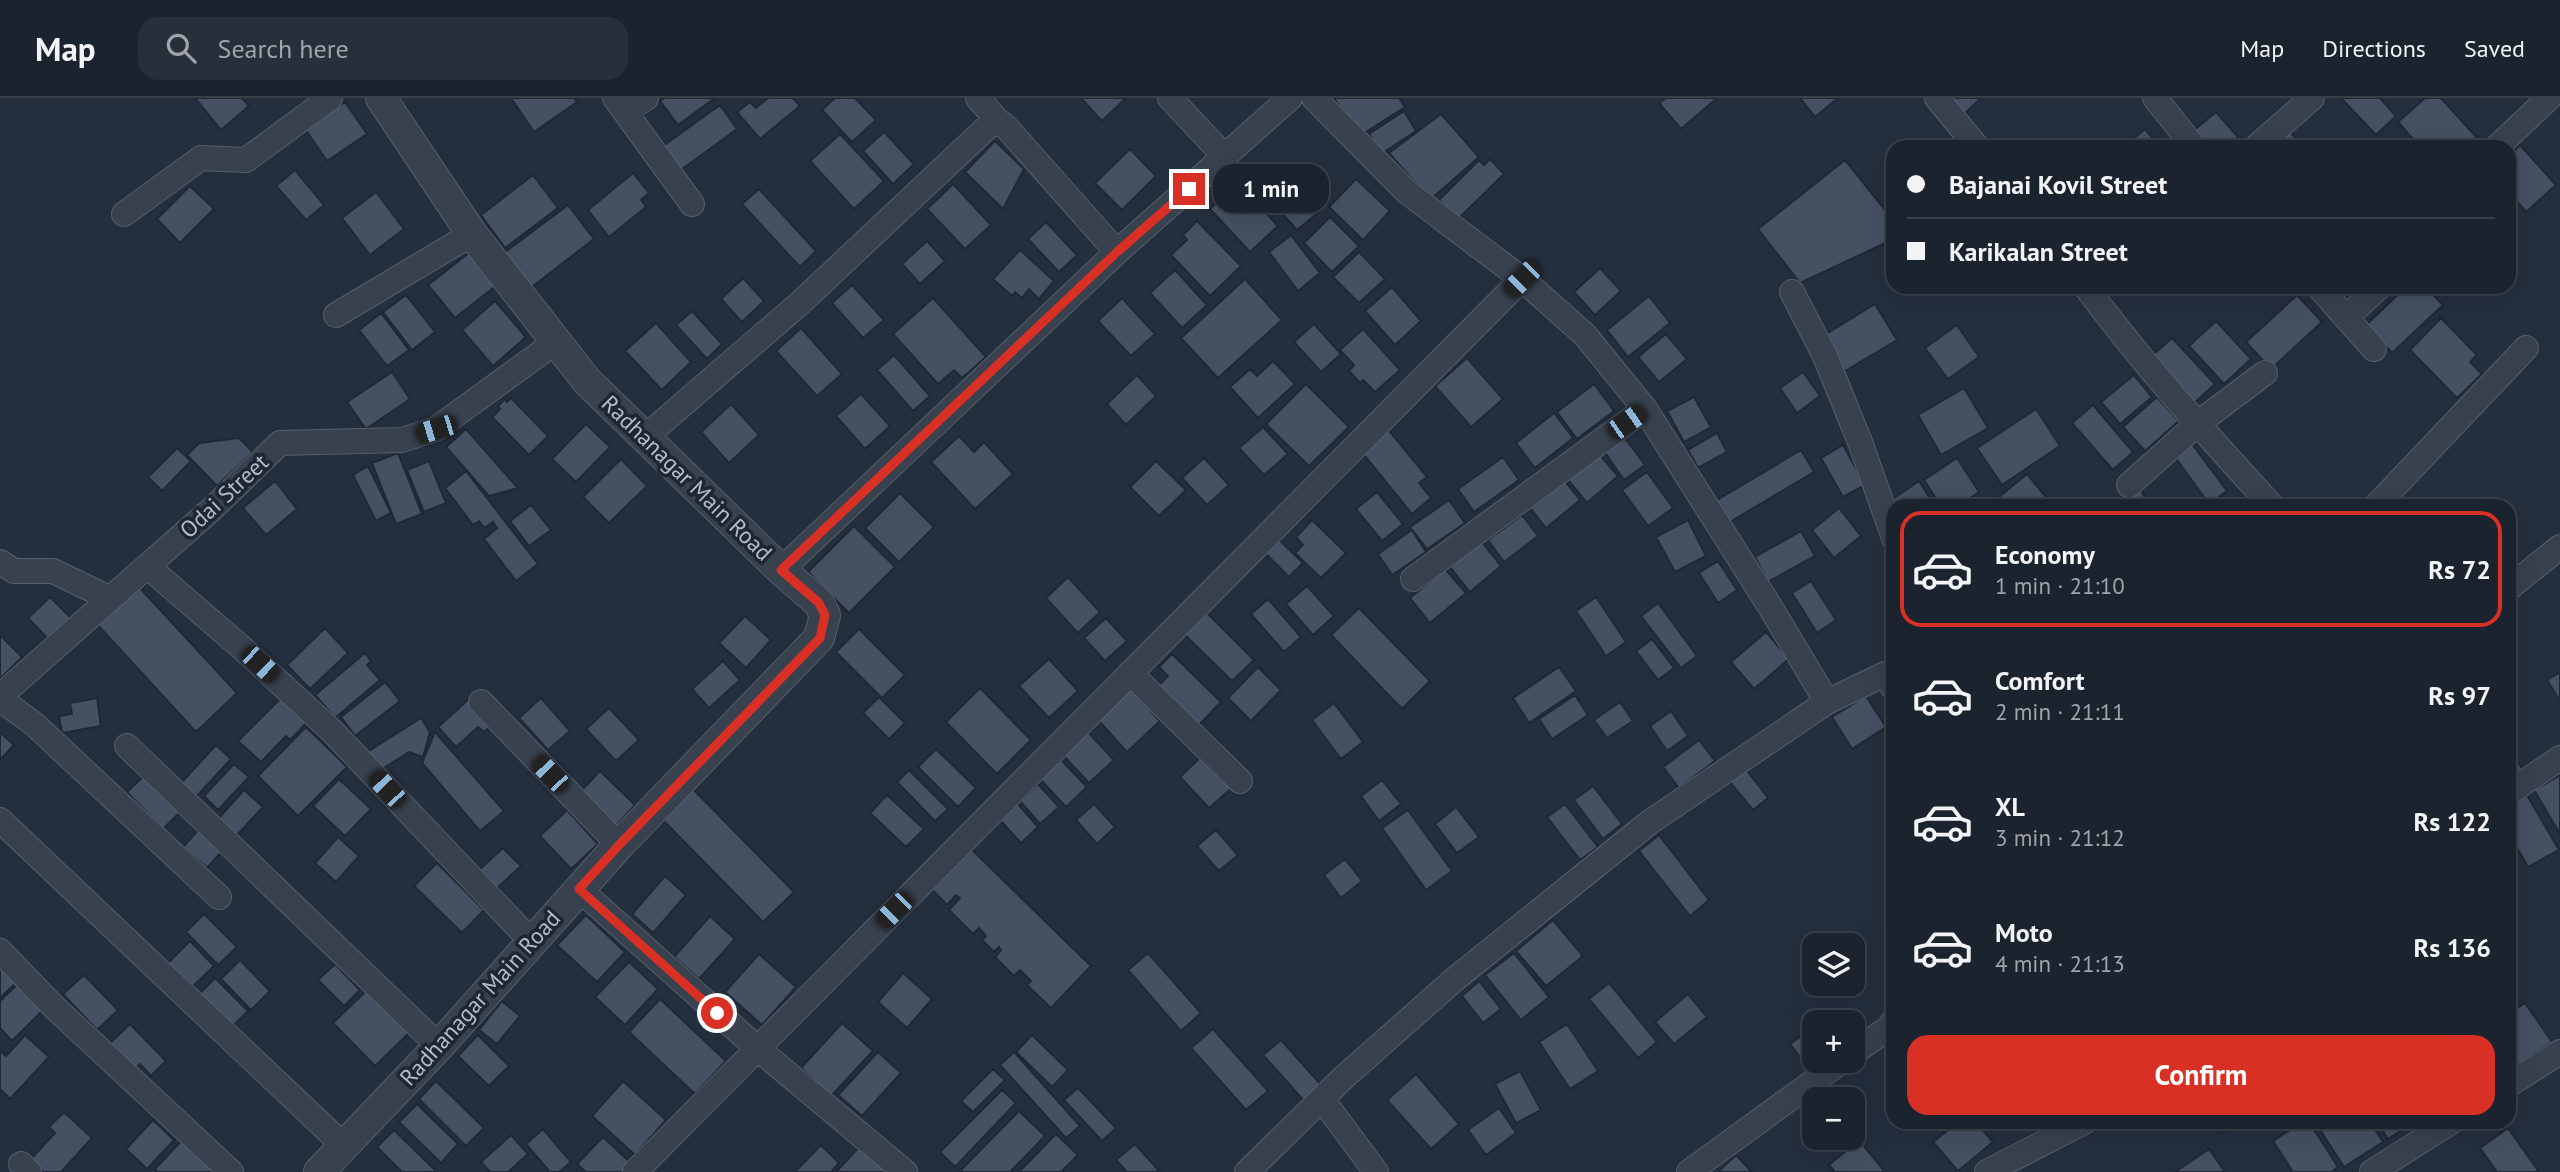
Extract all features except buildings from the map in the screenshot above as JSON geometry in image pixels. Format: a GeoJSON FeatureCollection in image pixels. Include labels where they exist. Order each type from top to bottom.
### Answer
{"type":"FeatureCollection","features":[{"type":"Feature","properties":{"kind":"street"},"geometry":{"type":"LineString","coordinates":[[124,214],[201,158],[246,160],[330,98]]}},
{"type":"Feature","properties":{"kind":"street","name":"Radhanagar Main Road"},"geometry":{"type":"LineString","coordinates":[[319,1172],[439,1046],[619,845],[820,638],[825,615],[819,603],[781,570],[587,381],[472,234],[381,98]]}},
{"type":"Feature","properties":{"kind":"street"},"geometry":{"type":"LineString","coordinates":[[646,98],[620,105],[692,204]]}},
{"type":"Feature","properties":{"kind":"street"},"geometry":{"type":"LineString","coordinates":[[978,98],[1117,252]]}},
{"type":"Feature","properties":{"kind":"street"},"geometry":{"type":"LineString","coordinates":[[1170,98],[1225,158]]}},
{"type":"Feature","properties":{"kind":"street"},"geometry":{"type":"LineString","coordinates":[[781,570],[1117,252],[1290,98]]}},
{"type":"Feature","properties":{"kind":"street"},"geometry":{"type":"LineString","coordinates":[[1314,98],[1407,192],[1522,279],[1585,335],[1645,409],[1827,702]]}},
{"type":"Feature","properties":{"kind":"street"},"geometry":{"type":"LineString","coordinates":[[1937,98],[1971,140]]}},
{"type":"Feature","properties":{"kind":"street"},"geometry":{"type":"LineString","coordinates":[[2155,98],[2188,140]]}},
{"type":"Feature","properties":{"kind":"street"},"geometry":{"type":"LineString","coordinates":[[2264,140],[2312,98]]}},
{"type":"Feature","properties":{"kind":"street"},"geometry":{"type":"LineString","coordinates":[[2504,140],[2549,98]]}},
{"type":"Feature","properties":{"kind":"street"},"geometry":{"type":"LineString","coordinates":[[645,437],[799,304],[996,119]]}},
{"type":"Feature","properties":{"kind":"street"},"geometry":{"type":"LineString","coordinates":[[336,315],[472,234]]}},
{"type":"Feature","properties":{"kind":"street"},"geometry":{"type":"LineString","coordinates":[[635,1172],[1522,279]]}},
{"type":"Feature","properties":{"kind":"street"},"geometry":{"type":"LineString","coordinates":[[1793,292],[1830,369],[1886,515]]}},
{"type":"Feature","properties":{"kind":"street"},"geometry":{"type":"LineString","coordinates":[[2091,294],[2127,342],[2266,499]]}},
{"type":"Feature","properties":{"kind":"street"},"geometry":{"type":"LineString","coordinates":[[2326,294],[2374,349]]}},
{"type":"Feature","properties":{"kind":"street"},"geometry":{"type":"LineString","coordinates":[[2347,317],[2372,294]]}},
{"type":"Feature","properties":{"kind":"street","name":"Odai Street"},"geometry":{"type":"LineString","coordinates":[[0,697],[213,508],[280,443],[402,440],[436,429],[557,341]]}},
{"type":"Feature","properties":{"kind":"street"},"geometry":{"type":"LineString","coordinates":[[2383,499],[2526,348]]}},
{"type":"Feature","properties":{"kind":"street"},"geometry":{"type":"LineString","coordinates":[[2129,485],[2197,424],[2265,373]]}},
{"type":"Feature","properties":{"kind":"street"},"geometry":{"type":"LineString","coordinates":[[1413,579],[1645,409]]}},
{"type":"Feature","properties":{"kind":"street"},"geometry":{"type":"LineString","coordinates":[[2516,582],[2560,547]]}},
{"type":"Feature","properties":{"kind":"street"},"geometry":{"type":"LineString","coordinates":[[147,566],[333,732],[532,942]]}},
{"type":"Feature","properties":{"kind":"street"},"geometry":{"type":"LineString","coordinates":[[5,574],[54,570],[109,598]]}},
{"type":"Feature","properties":{"kind":"street"},"geometry":{"type":"LineString","coordinates":[[1130,673],[1240,781]]}},
{"type":"Feature","properties":{"kind":"street"},"geometry":{"type":"LineString","coordinates":[[1247,1172],[1322,1099],[1455,979],[1650,822],[1827,702],[1886,680]]}},
{"type":"Feature","properties":{"kind":"street"},"geometry":{"type":"LineString","coordinates":[[0,697],[34,724],[219,897]]}},
{"type":"Feature","properties":{"kind":"street"},"geometry":{"type":"LineString","coordinates":[[481,702],[619,845]]}},
{"type":"Feature","properties":{"kind":"street"},"geometry":{"type":"LineString","coordinates":[[127,746],[439,1046]]}},
{"type":"Feature","properties":{"kind":"street"},"geometry":{"type":"LineString","coordinates":[[2516,788],[2560,758]]}},
{"type":"Feature","properties":{"kind":"street"},"geometry":{"type":"LineString","coordinates":[[0,820],[344,1146]]}},
{"type":"Feature","properties":{"kind":"street"},"geometry":{"type":"LineString","coordinates":[[579,889],[757,1048],[905,1172]]}},
{"type":"Feature","properties":{"kind":"street"},"geometry":{"type":"LineString","coordinates":[[0,951],[54,1007],[230,1172]]}},
{"type":"Feature","properties":{"kind":"street"},"geometry":{"type":"LineString","coordinates":[[1865,1045],[1886,1030]]}},
{"type":"Feature","properties":{"kind":"street"},"geometry":{"type":"LineString","coordinates":[[2516,1080],[2560,1052]]}},
{"type":"Feature","properties":{"kind":"street"},"geometry":{"type":"LineString","coordinates":[[1689,1172],[1825,1073]]}},
{"type":"Feature","properties":{"kind":"street"},"geometry":{"type":"LineString","coordinates":[[1322,1099],[1376,1172]]}},
{"type":"Feature","properties":{"kind":"street"},"geometry":{"type":"LineString","coordinates":[[1987,1172],[2070,1129]]}},
{"type":"Feature","properties":{"kind":"street"},"geometry":{"type":"LineString","coordinates":[[2372,1172],[2440,1129]]}},
{"type":"Feature","properties":{"kind":"route"},"geometry":{"type":"LineString","coordinates":[[717,1013],[579,889],[820,638],[825,615],[819,603],[781,570],[1117,252],[1189,189]]}}]}
